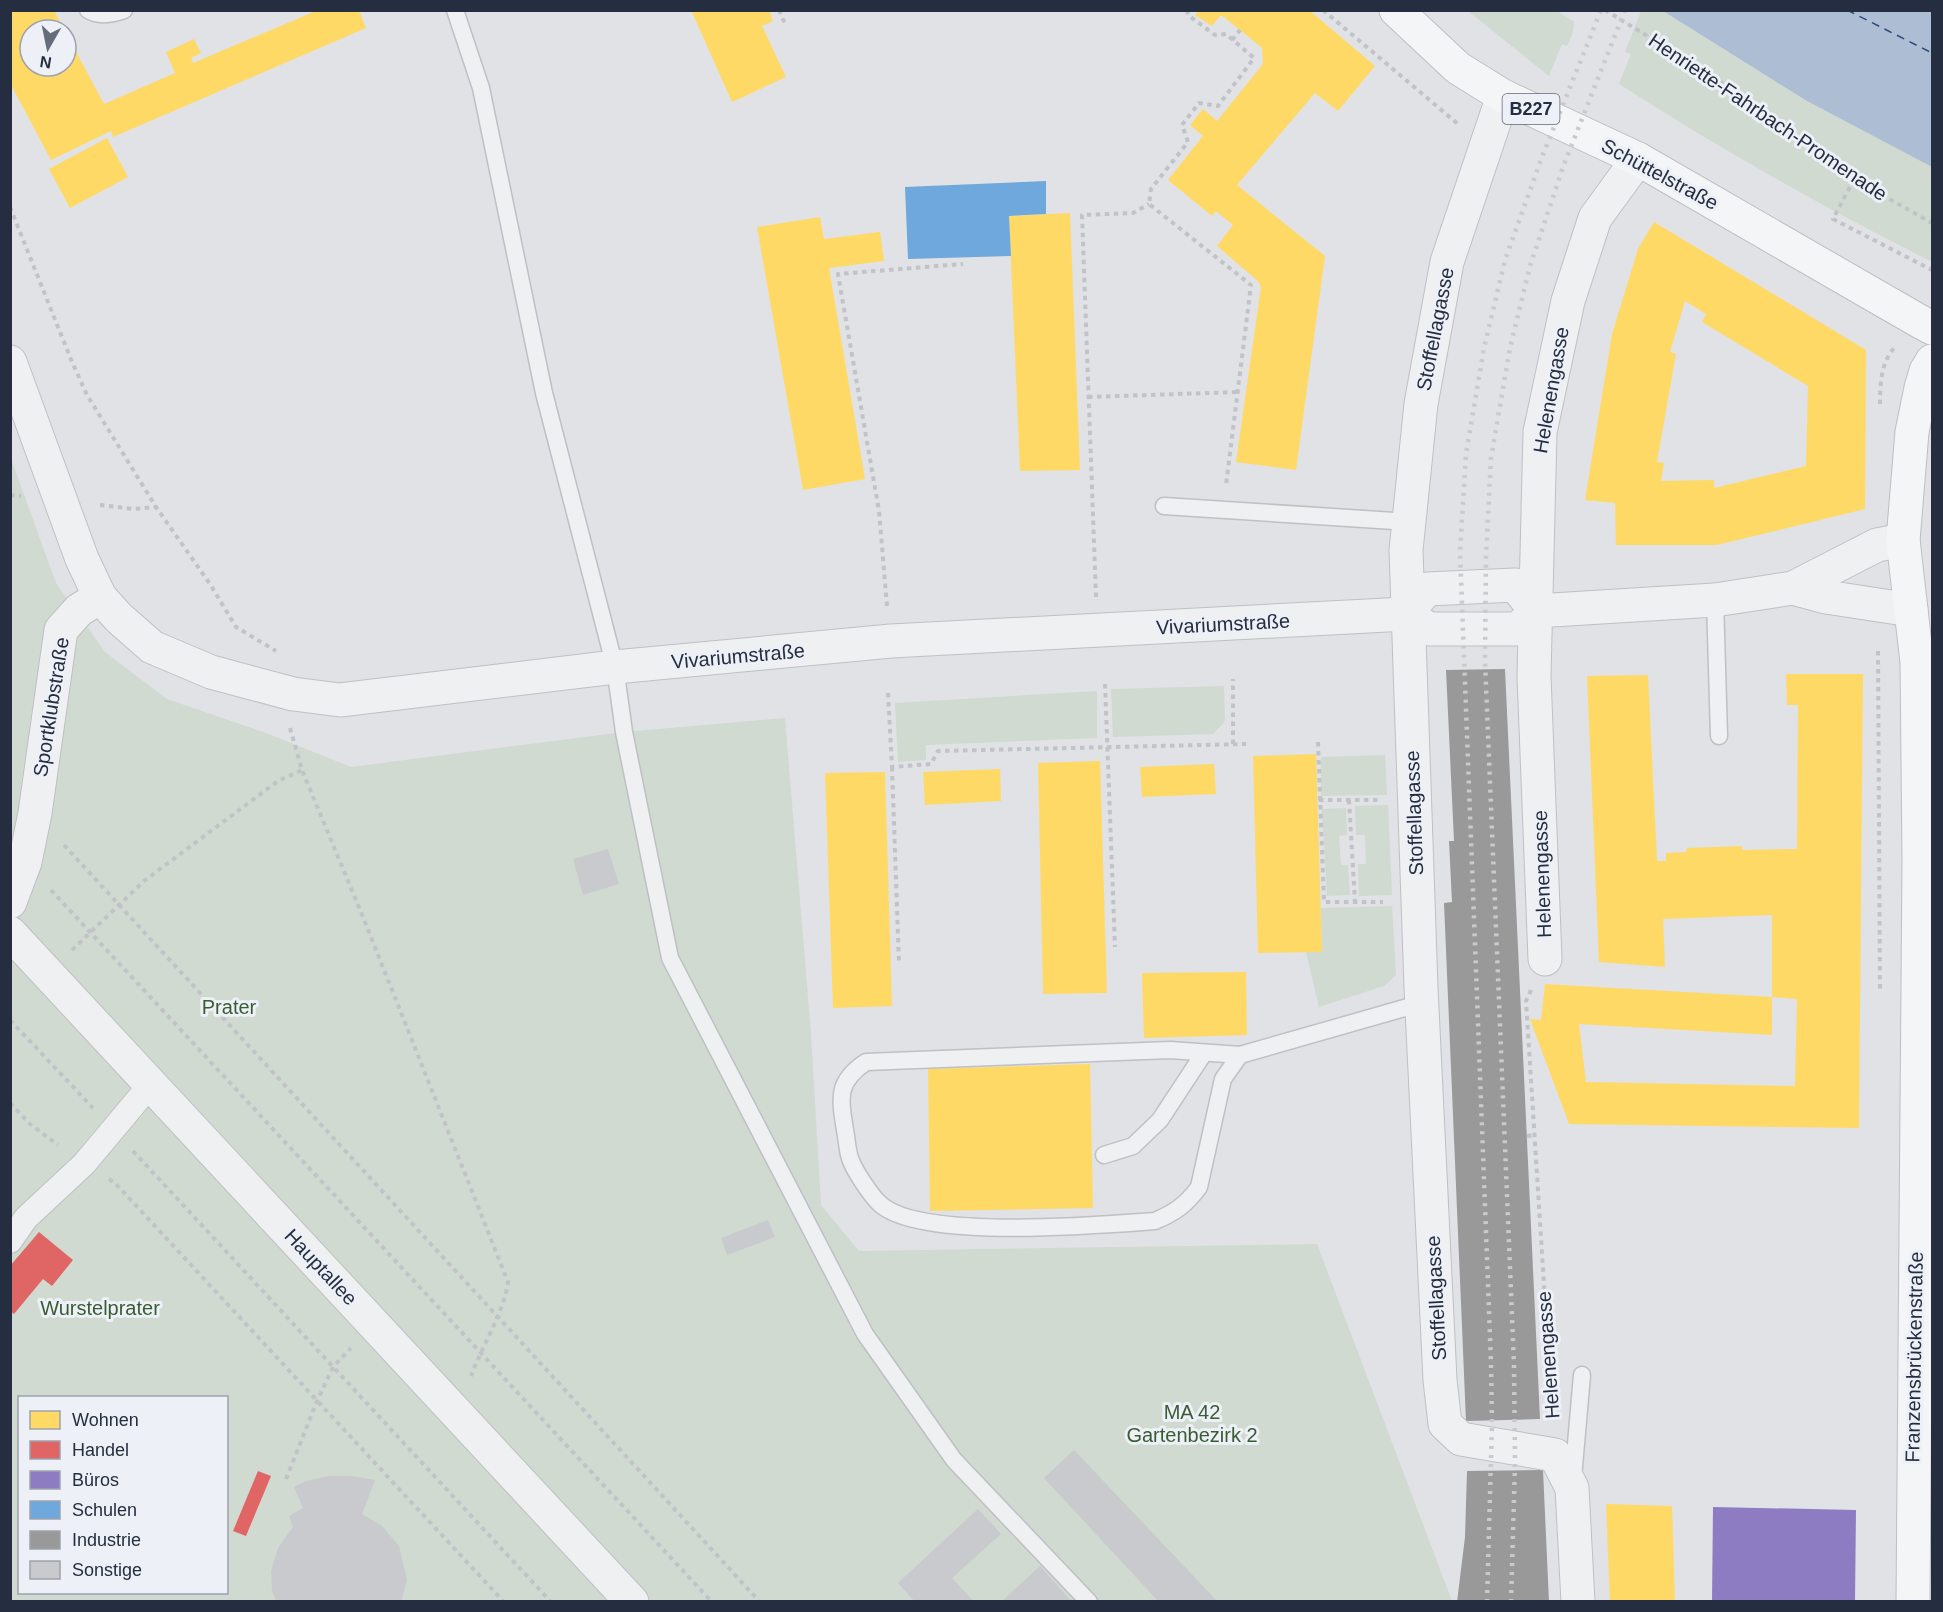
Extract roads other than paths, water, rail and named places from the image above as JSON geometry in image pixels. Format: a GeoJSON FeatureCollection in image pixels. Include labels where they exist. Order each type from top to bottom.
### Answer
{"type":"FeatureCollection","features":[{"type":"Feature","properties":{"kind":"main road","name":"Schüttelstraße"},"geometry":{"type":"LineString","coordinates":[[1396,10],[1458,68],[1503,96],[1638,159],[1932,328]]}},
{"type":"Feature","properties":{"kind":"main road","name":"Franzensbrückenstraße"},"geometry":{"type":"LineString","coordinates":[[1912,1602],[1923,1463],[1919,860],[1925,674],[1911,610],[1904,540],[1912,432],[1921,388],[1932,361]]}},
{"type":"Feature","properties":{"kind":"street","name":"Stoffellagasse"},"geometry":{"type":"LineString","coordinates":[[1503,96],[1447,262],[1421,404],[1406,550],[1406,614],[1440,1380],[1445,1424],[1461,1439],[1555,1455],[1572,1488]]}},
{"type":"Feature","properties":{"kind":"street","name":"Helenengasse"},"geometry":{"type":"LineString","coordinates":[[1545,958],[1534,676],[1539,432],[1568,301],[1595,218],[1638,159]]}},
{"type":"Feature","properties":{"kind":"street"},"geometry":{"type":"LineString","coordinates":[[10,362],[82,559],[100,597]]}},
{"type":"Feature","properties":{"kind":"street"},"geometry":{"type":"LineString","coordinates":[[1536,611],[1515,585],[1427,589],[1406,614],[1429,629],[1518,629],[1536,611],[1715,600],[1793,588],[1877,545],[1904,540]]}},
{"type":"Feature","properties":{"kind":"street"},"geometry":{"type":"LineString","coordinates":[[1793,588],[1826,597],[1911,610]]}},
{"type":"Feature","properties":{"kind":"street","name":"Vivariumstraße"},"geometry":{"type":"LineString","coordinates":[[100,597],[119,618],[152,647],[211,672],[293,694],[340,700],[615,667],[891,642],[1406,614]]}},
{"type":"Feature","properties":{"kind":"street","name":"Sportklubstraße"},"geometry":{"type":"LineString","coordinates":[[10,903],[26,862],[61,630],[79,610],[100,597]]}},
{"type":"Feature","properties":{"kind":"street","name":"Hauptallee"},"geometry":{"type":"LineString","coordinates":[[10,933],[458,1414],[619,1596]]}},
{"type":"Feature","properties":{"kind":"street"},"geometry":{"type":"LineString","coordinates":[[10,1241],[26,1218],[84,1164],[151,1084]]}},
{"type":"Feature","properties":{"kind":"street"},"geometry":{"type":"LineString","coordinates":[[1572,1488],[1578,1602]]}},
{"type":"Feature","properties":{"kind":"lane"},"geometry":{"type":"LineString","coordinates":[[88,10],[92,13],[112,14],[124,10]]}},
{"type":"Feature","properties":{"kind":"lane"},"geometry":{"type":"LineString","coordinates":[[455,10],[482,88],[544,393],[615,667],[624,732],[657,884],[670,958],[865,1334],[954,1460],[1089,1602]]}},
{"type":"Feature","properties":{"kind":"lane"},"geometry":{"type":"LineString","coordinates":[[1164,506],[1410,522]]}},
{"type":"Feature","properties":{"kind":"lane"},"geometry":{"type":"LineString","coordinates":[[1715,600],[1719,736]]}},
{"type":"Feature","properties":{"kind":"lane"},"geometry":{"type":"LineString","coordinates":[[1240,1055],[1223,1079],[1199,1187],[1189,1201],[1175,1212],[1155,1221],[1007,1229],[930,1223],[902,1215],[880,1204],[851,1161],[841,1103],[844,1084],[852,1071],[866,1062],[1170,1050],[1240,1055],[1422,995]]}},
{"type":"Feature","properties":{"kind":"lane"},"geometry":{"type":"LineString","coordinates":[[1104,1155],[1133,1146],[1160,1120],[1204,1053]]}},
{"type":"Feature","properties":{"kind":"lane"},"geometry":{"type":"LineString","coordinates":[[1572,1488],[1582,1376]]}},
{"type":"Feature","properties":{"kind":"water"},"geometry":{"type":"Polygon","coordinates":[[[1663,11],[1932,11],[1932,167],[1807,101],[1663,11]]]}},
{"type":"Feature","properties":{"kind":"railway"},"geometry":{"type":"LineString","coordinates":[[1487,1602],[1492,1424],[1491,1363],[1460,552],[1466,454],[1484,348],[1505,260],[1542,157],[1601,10]]}},
{"type":"Feature","properties":{"kind":"railway"},"geometry":{"type":"LineString","coordinates":[[1511,1602],[1515,1464],[1514,1365],[1485,661],[1486,557],[1491,458],[1510,348],[1530,266],[1563,167],[1625,10]]}},
{"type":"Feature","properties":{"kind":"park label","name":"Prater"},"geometry":{"type":"Point","coordinates":[229,1007]}},
{"type":"Feature","properties":{"kind":"park label","name":"Wurstelprater"},"geometry":{"type":"Point","coordinates":[100,1308]}},
{"type":"Feature","properties":{"kind":"park label","name":"MA 42 Gartenbezirk 2"},"geometry":{"type":"Point","coordinates":[1192,1424]}}]}
